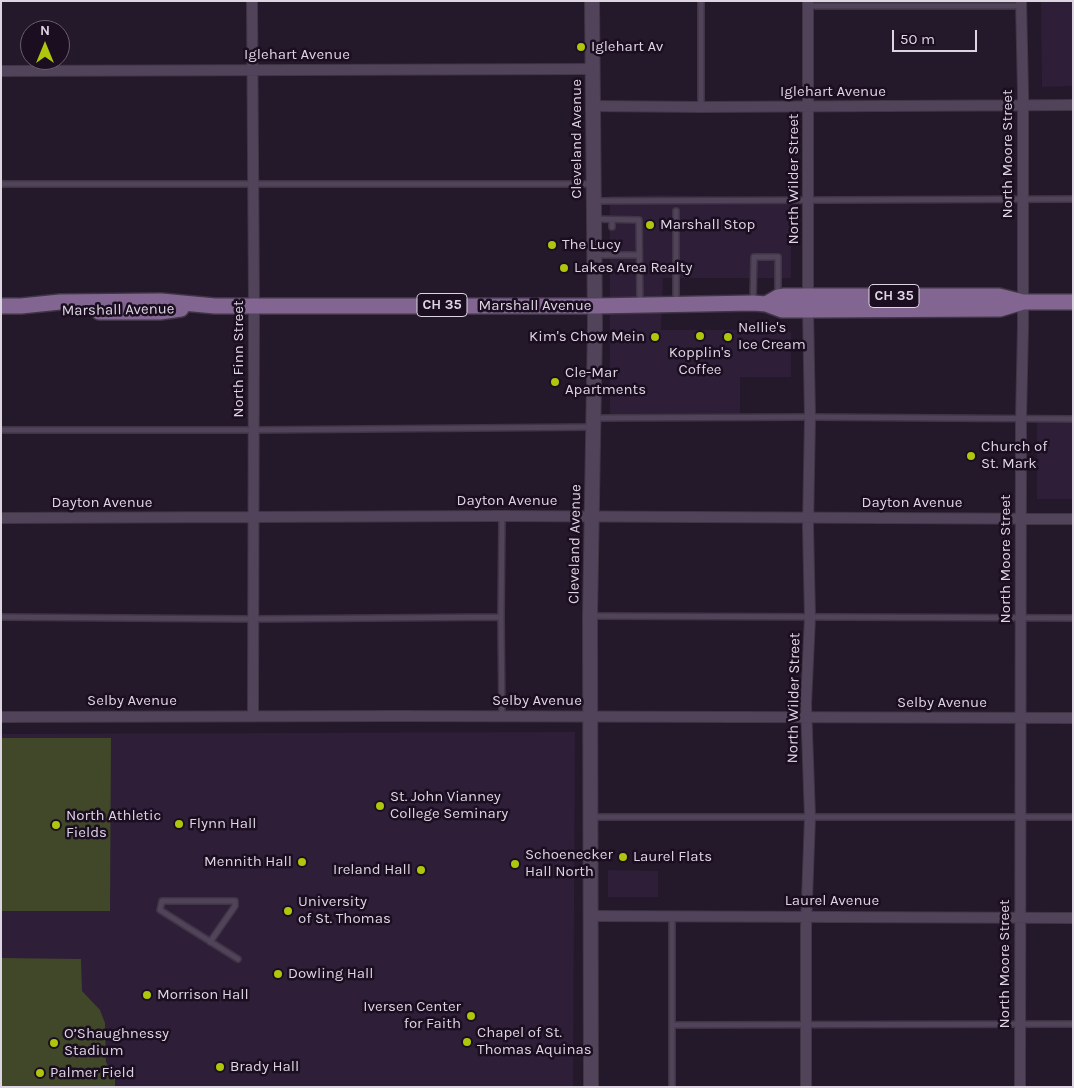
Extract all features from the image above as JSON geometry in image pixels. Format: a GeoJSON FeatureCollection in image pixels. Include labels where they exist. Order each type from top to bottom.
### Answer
{"type":"FeatureCollection","features":[{"type":"Feature","properties":{"kind":"main road","name":"Marshall Avenue"},"geometry":{"type":"LineString","coordinates":[[1,306],[60,302],[161,301],[215,306],[595,306],[765,301],[782,310],[808,303],[999,296],[1023,302],[1073,302]]}},
{"type":"Feature","properties":{"kind":"street","name":"North Finn Street"},"geometry":{"type":"LineString","coordinates":[[252,1],[254,306],[253,716]]}},
{"type":"Feature","properties":{"kind":"street","name":"Cleveland Avenue"},"geometry":{"type":"LineString","coordinates":[[591,1087],[590,616],[595,306],[592,1]]}},
{"type":"Feature","properties":{"kind":"street","name":"North Moore Street"},"geometry":{"type":"LineString","coordinates":[[1020,1087],[1021,419],[1023,302],[1021,3]]}},
{"type":"Feature","properties":{"kind":"street","name":"North Wilder Street"},"geometry":{"type":"LineString","coordinates":[[806,1087],[806,916],[810,818],[806,717],[810,617],[808,517],[810,417],[808,4]]}},
{"type":"Feature","properties":{"kind":"street","name":"Iglehart Avenue"},"geometry":{"type":"LineString","coordinates":[[1,72],[592,69]]}},
{"type":"Feature","properties":{"kind":"street","name":"Iglehart Avenue"},"geometry":{"type":"LineString","coordinates":[[592,106],[701,108],[1073,105]]}},
{"type":"Feature","properties":{"kind":"street","name":"Dayton Avenue"},"geometry":{"type":"LineString","coordinates":[[1,518],[592,516],[1073,519]]}},
{"type":"Feature","properties":{"kind":"street","name":"Selby Avenue"},"geometry":{"type":"LineString","coordinates":[[1,717],[1073,718]]}},
{"type":"Feature","properties":{"kind":"street","name":"Laurel Avenue"},"geometry":{"type":"LineString","coordinates":[[591,916],[1073,918]]}},
{"type":"Feature","properties":{"kind":"lane"},"geometry":{"type":"LineString","coordinates":[[701,1],[701,108]]}},
{"type":"Feature","properties":{"kind":"lane"},"geometry":{"type":"LineString","coordinates":[[808,4],[1021,3]]}},
{"type":"Feature","properties":{"kind":"lane"},"geometry":{"type":"LineString","coordinates":[[1,184],[593,184]]}},
{"type":"Feature","properties":{"kind":"lane"},"geometry":{"type":"LineString","coordinates":[[593,201],[1073,199]]}},
{"type":"Feature","properties":{"kind":"lane"},"geometry":{"type":"LineString","coordinates":[[676,211],[676,305]]}},
{"type":"Feature","properties":{"kind":"lane"},"geometry":{"type":"LineString","coordinates":[[594,219],[639,220],[640,305]]}},
{"type":"Feature","properties":{"kind":"lane"},"geometry":{"type":"LineString","coordinates":[[612,220],[612,227]]}},
{"type":"Feature","properties":{"kind":"lane"},"geometry":{"type":"LineString","coordinates":[[624,220],[624,227]]}},
{"type":"Feature","properties":{"kind":"lane"},"geometry":{"type":"LineString","coordinates":[[613,248],[613,255]]}},
{"type":"Feature","properties":{"kind":"lane"},"geometry":{"type":"LineString","coordinates":[[624,248],[624,255]]}},
{"type":"Feature","properties":{"kind":"lane"},"geometry":{"type":"LineString","coordinates":[[594,254],[639,255]]}},
{"type":"Feature","properties":{"kind":"lane"},"geometry":{"type":"LineString","coordinates":[[754,257],[778,257],[765,301],[754,257]]}},
{"type":"Feature","properties":{"kind":"lane"},"geometry":{"type":"LineString","coordinates":[[1,430],[254,430],[810,417],[1073,419]]}},
{"type":"Feature","properties":{"kind":"lane"},"geometry":{"type":"LineString","coordinates":[[502,516],[502,716]]}},
{"type":"Feature","properties":{"kind":"lane"},"geometry":{"type":"LineString","coordinates":[[590,616],[1073,618]]}},
{"type":"Feature","properties":{"kind":"lane"},"geometry":{"type":"LineString","coordinates":[[1,617],[253,619],[501,617]]}},
{"type":"Feature","properties":{"kind":"lane"},"geometry":{"type":"LineString","coordinates":[[591,817],[1073,817]]}},
{"type":"Feature","properties":{"kind":"lane"},"geometry":{"type":"LineString","coordinates":[[210,942],[235,906],[235,901],[162,901],[160,910],[210,942],[238,959]]}},
{"type":"Feature","properties":{"kind":"lane"},"geometry":{"type":"LineString","coordinates":[[672,915],[672,1087]]}},
{"type":"Feature","properties":{"kind":"lane"},"geometry":{"type":"LineString","coordinates":[[672,1025],[1073,1024]]}},
{"type":"Feature","properties":{"kind":"shaded area"},"geometry":{"type":"Polygon","coordinates":[[[1041,1],[1073,1],[1073,86],[1042,87],[1041,1]]]}},
{"type":"Feature","properties":{"kind":"shaded area"},"geometry":{"type":"Polygon","coordinates":[[[610,196],[791,197],[791,278],[663,278],[661,330],[788,330],[791,333],[791,377],[740,377],[740,416],[610,415],[610,196]]]}},
{"type":"Feature","properties":{"kind":"shaded area"},"geometry":{"type":"Polygon","coordinates":[[[1037,422],[1073,422],[1073,499],[1037,499],[1037,422]]]}},
{"type":"Feature","properties":{"kind":"shaded area","name":"University of St. Thomas"},"geometry":{"type":"Polygon","coordinates":[[[575,732],[573,1087],[1,1087],[1,734],[575,732]]]}},
{"type":"Feature","properties":{"kind":"shaded area"},"geometry":{"type":"Polygon","coordinates":[[[608,870],[658,871],[658,897],[608,897],[608,870]]]}},
{"type":"Feature","properties":{"kind":"green space","name":"North Athletic Fields"},"geometry":{"type":"Polygon","coordinates":[[[1,738],[111,738],[110,911],[1,911],[1,738]]]}},
{"type":"Feature","properties":{"kind":"green space","name":"O’Shaughnessy Stadium"},"geometry":{"type":"Polygon","coordinates":[[[1,958],[81,959],[82,991],[100,1010],[105,1023],[106,1062],[115,1078],[115,1087],[1,1087],[1,958]]]}},
{"type":"Feature","properties":{"kind":"place","name":"Iglehart Av"},"geometry":{"type":"Point","coordinates":[581,47]}},
{"type":"Feature","properties":{"kind":"place","name":"Marshall Stop"},"geometry":{"type":"Point","coordinates":[650,225]}},
{"type":"Feature","properties":{"kind":"place","name":"The Lucy"},"geometry":{"type":"Point","coordinates":[552,245]}},
{"type":"Feature","properties":{"kind":"place","name":"Lakes Area Realty"},"geometry":{"type":"Point","coordinates":[564,268]}},
{"type":"Feature","properties":{"kind":"place","name":"Kopplin's Coffee"},"geometry":{"type":"Point","coordinates":[700,336]}},
{"type":"Feature","properties":{"kind":"place","name":"Kim's Chow Mein"},"geometry":{"type":"Point","coordinates":[655,337]}},
{"type":"Feature","properties":{"kind":"place","name":"Nellie's Ice Cream"},"geometry":{"type":"Point","coordinates":[728,337]}},
{"type":"Feature","properties":{"kind":"place","name":"Cle-Mar Apartments"},"geometry":{"type":"Point","coordinates":[555,382]}},
{"type":"Feature","properties":{"kind":"place","name":"Church of St. Mark"},"geometry":{"type":"Point","coordinates":[971,456]}},
{"type":"Feature","properties":{"kind":"place","name":"St. John Vianney College Seminary"},"geometry":{"type":"Point","coordinates":[380,806]}},
{"type":"Feature","properties":{"kind":"place","name":"Flynn Hall"},"geometry":{"type":"Point","coordinates":[179,824]}},
{"type":"Feature","properties":{"kind":"place","name":"North Athletic Fields"},"geometry":{"type":"Point","coordinates":[56,825]}},
{"type":"Feature","properties":{"kind":"place","name":"Laurel Flats"},"geometry":{"type":"Point","coordinates":[623,857]}},
{"type":"Feature","properties":{"kind":"place","name":"Mennith Hall"},"geometry":{"type":"Point","coordinates":[302,862]}},
{"type":"Feature","properties":{"kind":"place","name":"Schoenecker Hall North"},"geometry":{"type":"Point","coordinates":[515,864]}},
{"type":"Feature","properties":{"kind":"place","name":"Ireland Hall"},"geometry":{"type":"Point","coordinates":[421,870]}},
{"type":"Feature","properties":{"kind":"place","name":"University of St. Thomas"},"geometry":{"type":"Point","coordinates":[288,911]}},
{"type":"Feature","properties":{"kind":"place","name":"Dowling Hall"},"geometry":{"type":"Point","coordinates":[278,974]}},
{"type":"Feature","properties":{"kind":"place","name":"Morrison Hall"},"geometry":{"type":"Point","coordinates":[147,995]}},
{"type":"Feature","properties":{"kind":"place","name":"Iversen Center for Faith"},"geometry":{"type":"Point","coordinates":[471,1016]}},
{"type":"Feature","properties":{"kind":"place","name":"Chapel of St. Thomas Aquinas"},"geometry":{"type":"Point","coordinates":[467,1042]}},
{"type":"Feature","properties":{"kind":"place","name":"O’Shaughnessy Stadium"},"geometry":{"type":"Point","coordinates":[54,1043]}},
{"type":"Feature","properties":{"kind":"place","name":"Brady Hall"},"geometry":{"type":"Point","coordinates":[220,1067]}},
{"type":"Feature","properties":{"kind":"place","name":"Palmer Field"},"geometry":{"type":"Point","coordinates":[40,1073]}}]}
